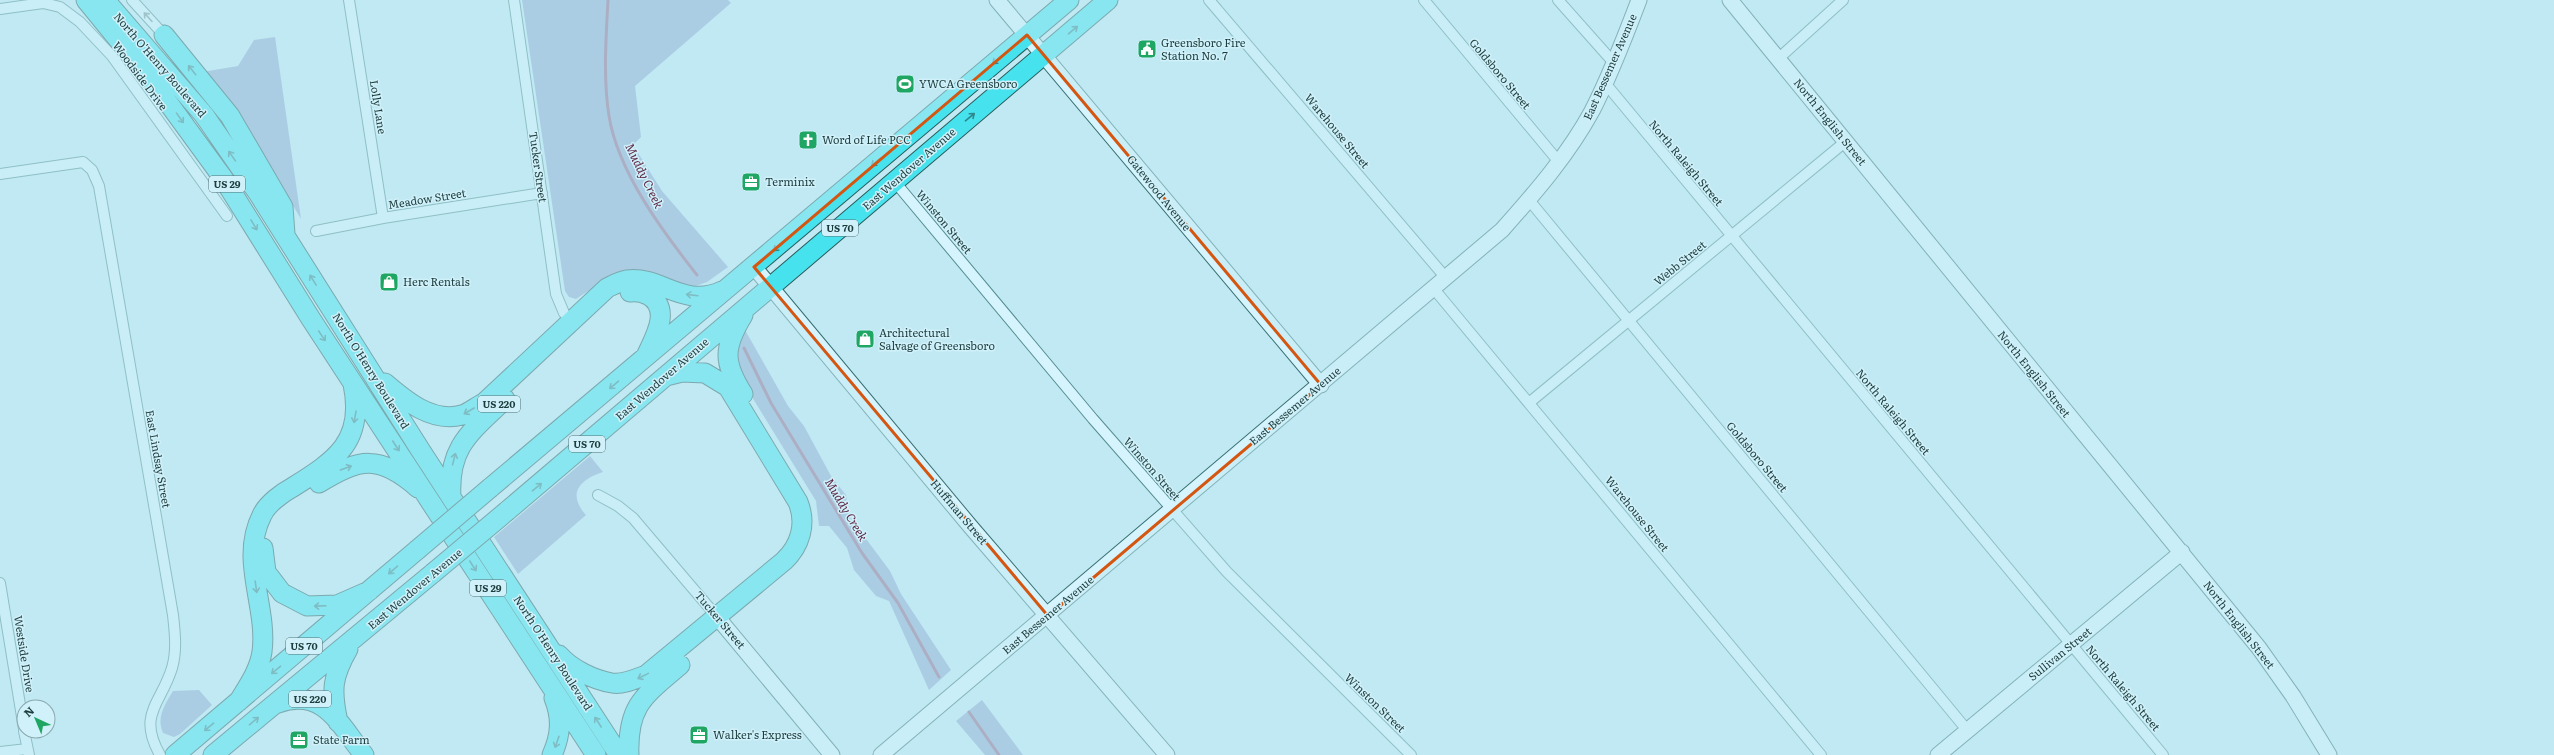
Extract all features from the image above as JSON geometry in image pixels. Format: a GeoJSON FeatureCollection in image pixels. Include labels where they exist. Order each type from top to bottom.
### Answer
{"type":"FeatureCollection","features":[{"type":"Feature","properties":{"kind":"highway","name":"North O'Henry Boulevard"},"geometry":{"type":"LineString","coordinates":[[86,0],[153,82],[223,178],[311,319],[352,379],[596,755]]}},
{"type":"Feature","properties":{"kind":"highway","name":"North O'Henry Boulevard"},"geometry":{"type":"LineString","coordinates":[[105,0],[204,115],[285,235],[451,497],[619,755]]}},
{"type":"Feature","properties":{"kind":"highway","name":"US 70"},"geometry":{"type":"LineString","coordinates":[[175,755],[1069,0]]}},
{"type":"Feature","properties":{"kind":"highway","name":"East Wendover Avenue"},"geometry":{"type":"LineString","coordinates":[[213,755],[352,642],[1108,0]]}},
{"type":"Feature","properties":{"kind":"highway"},"geometry":{"type":"LineString","coordinates":[[164,35],[230,116],[283,207],[285,235]]}},
{"type":"Feature","properties":{"kind":"highway"},"geometry":{"type":"LineString","coordinates":[[371,372],[405,400],[423,411],[441,416],[463,415],[484,403],[574,324],[606,288],[625,280],[642,280],[675,293],[697,296],[713,295],[729,288]]}},
{"type":"Feature","properties":{"kind":"highway","name":"US 220"},"geometry":{"type":"LineString","coordinates":[[451,497],[450,477],[456,452],[468,434],[574,324],[614,296],[632,291],[641,292],[657,302],[660,316],[659,326],[644,360]]}},
{"type":"Feature","properties":{"kind":"highway"},"geometry":{"type":"LineString","coordinates":[[541,635],[563,660],[586,674],[613,683],[630,682],[646,675],[721,622],[798,562],[809,543],[812,532],[811,506],[806,495],[733,378],[728,366],[726,355],[729,342],[750,303]]}},
{"type":"Feature","properties":{"kind":"highway"},"geometry":{"type":"LineString","coordinates":[[629,755],[628,731],[633,712],[649,691],[792,554],[800,537],[801,509],[728,387],[705,373],[682,372],[666,376]]}},
{"type":"Feature","properties":{"kind":"highway"},"geometry":{"type":"LineString","coordinates":[[239,702],[256,674],[262,654],[263,635],[251,557],[253,536],[262,513],[282,494],[325,466],[341,450],[353,430],[357,406],[352,379]]}},
{"type":"Feature","properties":{"kind":"highway"},"geometry":{"type":"LineString","coordinates":[[370,591],[337,605],[307,606],[282,594],[266,572],[263,552],[265,528],[278,511],[298,495],[342,469],[363,462],[386,466],[406,477],[429,498]]}},
{"type":"Feature","properties":{"kind":"highway"},"geometry":{"type":"LineString","coordinates":[[339,723],[333,699],[333,681],[338,665],[352,642]]}},
{"type":"Feature","properties":{"kind":"highway"},"geometry":{"type":"LineString","coordinates":[[546,678],[560,712],[560,734],[552,755]]}},
{"type":"Feature","properties":{"kind":"highway","name":"US 220"},"geometry":{"type":"LineString","coordinates":[[273,705],[293,698],[308,698],[322,704],[364,755]]}},
{"type":"Feature","properties":{"kind":"street"},"geometry":{"type":"LineString","coordinates":[[132,0],[164,35]]}},
{"type":"Feature","properties":{"kind":"street","name":"Lolly Lane"},"geometry":{"type":"LineString","coordinates":[[349,0],[383,218]]}},
{"type":"Feature","properties":{"kind":"street","name":"Tucker Street"},"geometry":{"type":"LineString","coordinates":[[514,0],[556,294],[559,304],[574,324]]}},
{"type":"Feature","properties":{"kind":"street","name":"Gatewood Avenue"},"geometry":{"type":"LineString","coordinates":[[997,0],[1321,385]]}},
{"type":"Feature","properties":{"kind":"street","name":"Warehouse Street"},"geometry":{"type":"LineString","coordinates":[[1209,0],[1446,278]]}},
{"type":"Feature","properties":{"kind":"street","name":"Goldsboro Street"},"geometry":{"type":"LineString","coordinates":[[1424,0],[1559,162]]}},
{"type":"Feature","properties":{"kind":"street"},"geometry":{"type":"LineString","coordinates":[[1558,0],[1614,63]]}},
{"type":"Feature","properties":{"kind":"street","name":"East Bessemer Avenue"},"geometry":{"type":"LineString","coordinates":[[881,755],[1048,616],[1171,509],[1321,385],[1502,230],[1529,200],[1559,162],[1589,117],[1614,63],[1639,0]]}},
{"type":"Feature","properties":{"kind":"street","name":"North English Street"},"geometry":{"type":"LineString","coordinates":[[1730,0],[1779,58],[1845,142],[2259,648],[2293,696],[2329,755]]}},
{"type":"Feature","properties":{"kind":"street"},"geometry":{"type":"LineString","coordinates":[[1779,58],[1842,0]]}},
{"type":"Feature","properties":{"kind":"street","name":"Woodside Drive"},"geometry":{"type":"LineString","coordinates":[[0,9],[43,2],[60,7],[80,22],[112,56],[228,216]]}},
{"type":"Feature","properties":{"kind":"street","name":"North Raleigh Street"},"geometry":{"type":"LineString","coordinates":[[1605,83],[2163,755]]}},
{"type":"Feature","properties":{"kind":"street","name":"Webb Street"},"geometry":{"type":"LineString","coordinates":[[1530,402],[1845,142]]}},
{"type":"Feature","properties":{"kind":"street","name":"East Lindsay Street"},"geometry":{"type":"LineString","coordinates":[[0,174],[76,162],[88,165],[99,186],[173,615],[175,646],[172,667],[153,707],[151,716],[152,737],[160,755]]}},
{"type":"Feature","properties":{"kind":"street","name":"Winston Street"},"geometry":{"type":"LineString","coordinates":[[895,182],[1171,509],[1252,599],[1411,755]]}},
{"type":"Feature","properties":{"kind":"street","name":"Meadow Street"},"geometry":{"type":"LineString","coordinates":[[316,231],[383,218],[542,193]]}},
{"type":"Feature","properties":{"kind":"street","name":"Goldsboro Street"},"geometry":{"type":"LineString","coordinates":[[1529,200],[1967,730]]}},
{"type":"Feature","properties":{"kind":"street","name":"Huffman Street"},"geometry":{"type":"LineString","coordinates":[[754,267],[1167,755]]}},
{"type":"Feature","properties":{"kind":"street","name":"Warehouse Street"},"geometry":{"type":"LineString","coordinates":[[1434,289],[1530,402],[1821,755]]}},
{"type":"Feature","properties":{"kind":"street","name":"Tucker Street"},"geometry":{"type":"LineString","coordinates":[[598,495],[618,506],[633,518],[832,755]]}},
{"type":"Feature","properties":{"kind":"street","name":"Sullivan Street"},"geometry":{"type":"LineString","coordinates":[[1938,755],[2071,646],[2182,552]]}},
{"type":"Feature","properties":{"kind":"street","name":"Westside Drive"},"geometry":{"type":"LineString","coordinates":[[0,583],[4,630],[18,699]]}},
{"type":"Feature","properties":{"kind":"street","name":"Westside Drive"},"geometry":{"type":"LineString","coordinates":[[26,739],[28,752]]}},
{"type":"Feature","properties":{"kind":"street"},"geometry":{"type":"LineString","coordinates":[[0,752],[28,752]]}},
{"type":"Feature","properties":{"kind":"highlighted area"},"geometry":{"type":"Polygon","coordinates":[[[1027,35],[1321,385],[1048,616],[754,267],[1027,35]]]}},
{"type":"Feature","properties":{"kind":"shaded area"},"geometry":{"type":"Polygon","coordinates":[[[522,0],[728,0],[731,3],[635,86],[641,137],[633,145],[662,191],[728,267],[707,282],[690,288],[636,270],[616,273],[576,299],[569,297],[565,291],[522,0]]]}},
{"type":"Feature","properties":{"kind":"shaded area"},"geometry":{"type":"Polygon","coordinates":[[[275,37],[301,219],[282,187],[202,72],[238,66],[254,40],[275,37]]]}},
{"type":"Feature","properties":{"kind":"shaded area"},"geometry":{"type":"Polygon","coordinates":[[[745,330],[788,406],[804,426],[831,476],[846,495],[849,516],[890,571],[901,594],[951,670],[929,690],[889,601],[876,596],[854,570],[847,548],[829,526],[819,526],[816,501],[736,371],[735,349],[745,330]]]}},
{"type":"Feature","properties":{"kind":"shaded area"},"geometry":{"type":"Polygon","coordinates":[[[590,456],[603,472],[588,479],[579,488],[577,500],[586,515],[518,574],[494,537],[590,456]]]}},
{"type":"Feature","properties":{"kind":"shaded area"},"geometry":{"type":"Polygon","coordinates":[[[199,690],[212,705],[180,734],[174,737],[163,733],[160,722],[162,711],[173,691],[199,690]]]}},
{"type":"Feature","properties":{"kind":"shaded area"},"geometry":{"type":"Polygon","coordinates":[[[982,700],[1023,755],[985,755],[956,721],[982,700]]]}},
{"type":"Feature","properties":{"kind":"waterway","name":"Muddy Creek"},"geometry":{"type":"LineString","coordinates":[[608,0],[606,87],[609,116],[614,137],[632,180],[644,200],[670,240],[697,275]]}},
{"type":"Feature","properties":{"kind":"waterway","name":"Muddy Creek"},"geometry":{"type":"LineString","coordinates":[[744,348],[771,403],[862,553],[898,603],[939,677]]}},
{"type":"Feature","properties":{"kind":"waterway","name":"Muddy Creek"},"geometry":{"type":"LineString","coordinates":[[969,712],[999,755]]}},
{"type":"Feature","properties":{"kind":"place","name":"Greensboro Fire Station No. 7"},"geometry":{"type":"Point","coordinates":[1147,49]}},
{"type":"Feature","properties":{"kind":"place","name":"YWCA Greensboro"},"geometry":{"type":"Point","coordinates":[905,84]}},
{"type":"Feature","properties":{"kind":"place","name":"Word of Life PCC"},"geometry":{"type":"Point","coordinates":[808,140]}},
{"type":"Feature","properties":{"kind":"place","name":"Terminix"},"geometry":{"type":"Point","coordinates":[751,182]}},
{"type":"Feature","properties":{"kind":"place","name":"Herc Rentals"},"geometry":{"type":"Point","coordinates":[389,282]}},
{"type":"Feature","properties":{"kind":"place","name":"Architectural Salvage of Greensboro"},"geometry":{"type":"Point","coordinates":[865,339]}},
{"type":"Feature","properties":{"kind":"place","name":"Walker's Express"},"geometry":{"type":"Point","coordinates":[699,735]}},
{"type":"Feature","properties":{"kind":"place","name":"State Farm"},"geometry":{"type":"Point","coordinates":[299,740]}}]}
